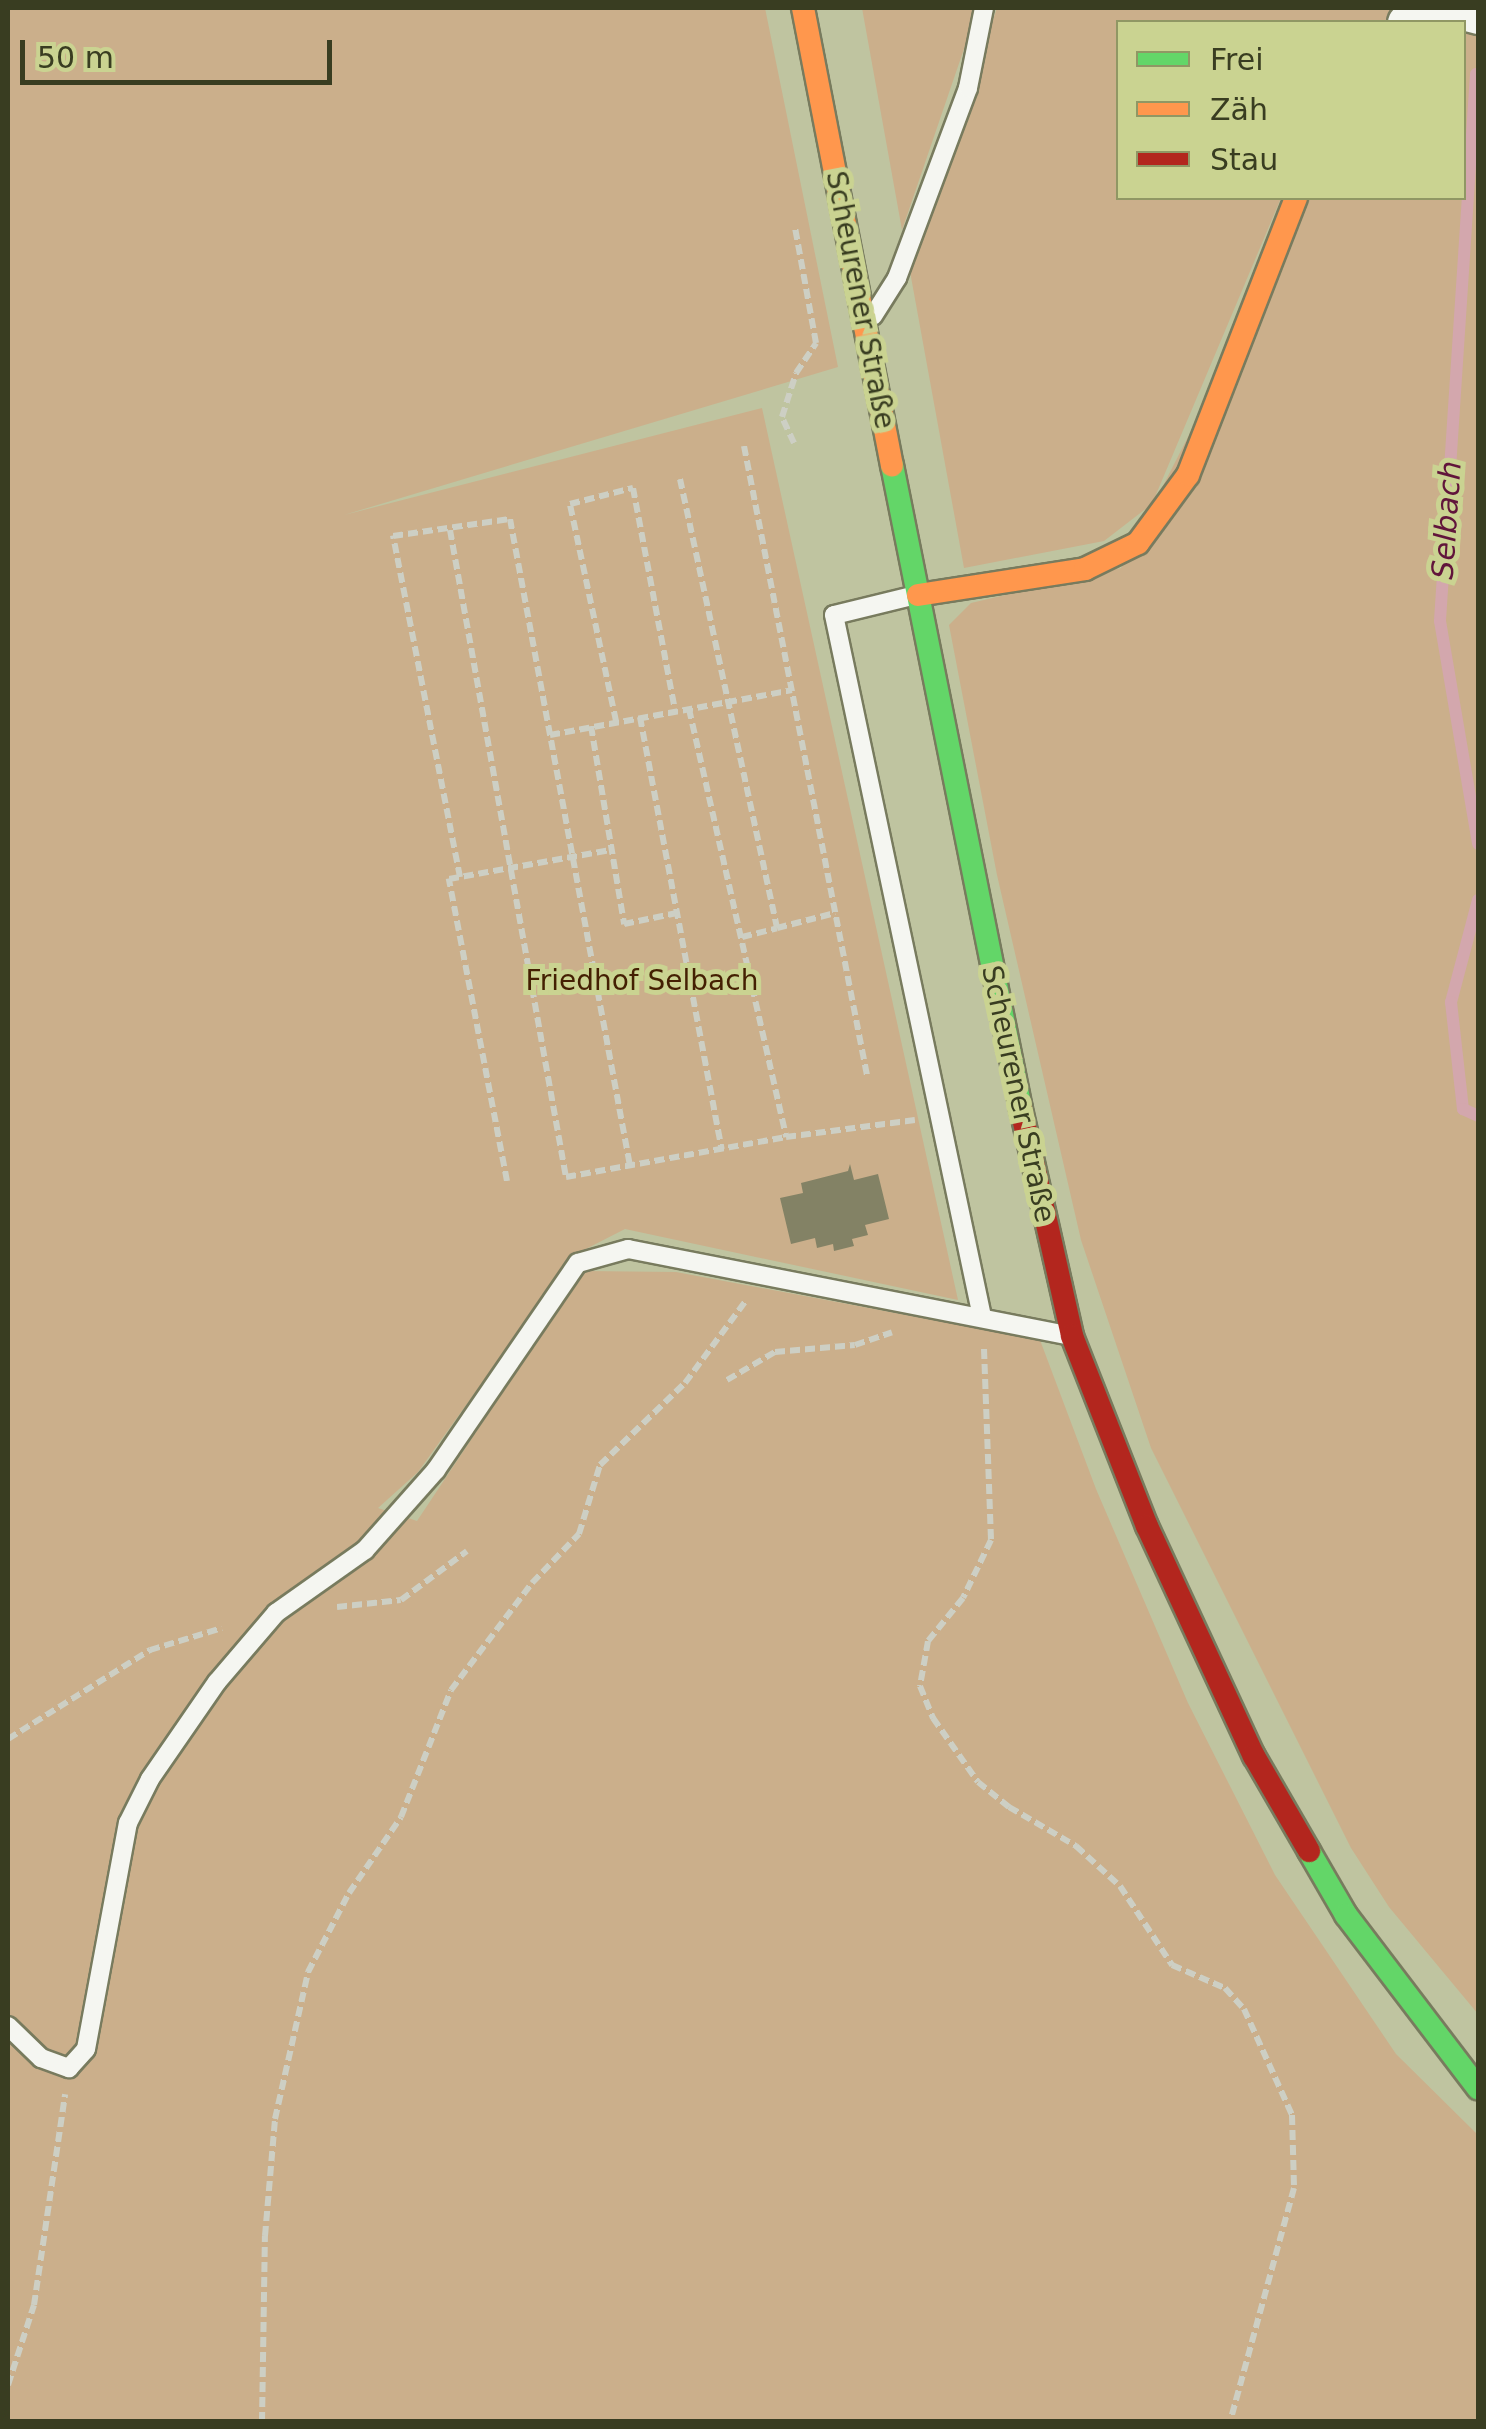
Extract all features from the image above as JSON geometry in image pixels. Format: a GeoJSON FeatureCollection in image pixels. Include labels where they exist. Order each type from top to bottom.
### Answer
{"type":"FeatureCollection","features":[{"type":"Feature","properties":{"kind":"street","name":"Scheurener Straße"},"geometry":{"type":"LineString","coordinates":[[803,8],[992,977],[1072,1336],[1147,1526],[1254,1756],[1346,1915],[1478,2088]]}},
{"type":"Feature","properties":{"kind":"street"},"geometry":{"type":"LineString","coordinates":[[1416,20],[1462,12],[1478,16]]}},
{"type":"Feature","properties":{"kind":"street"},"geometry":{"type":"LineString","coordinates":[[918,595],[1085,569],[1138,543],[1188,474],[1295,200]]}},
{"type":"Feature","properties":{"kind":"lane"},"geometry":{"type":"LineString","coordinates":[[865,329],[897,278],[968,88],[984,8]]}},
{"type":"Feature","properties":{"kind":"lane"},"geometry":{"type":"LineString","coordinates":[[918,595],[834,615],[982,1317]]}},
{"type":"Feature","properties":{"kind":"lane"},"geometry":{"type":"LineString","coordinates":[[8,2026],[41,2058],[69,2068],[86,2049],[128,1823],[150,1779],[217,1682],[276,1613],[365,1550],[436,1470],[578,1262],[628,1249],[1072,1336]]}},
{"type":"Feature","properties":{"kind":"path"},"geometry":{"type":"LineString","coordinates":[[792,213],[816,344],[796,374],[782,417],[794,443]]}},
{"type":"Feature","properties":{"kind":"path"},"geometry":{"type":"LineString","coordinates":[[744,446],[867,1075]]}},
{"type":"Feature","properties":{"kind":"path"},"geometry":{"type":"LineString","coordinates":[[680,479],[777,928]]}},
{"type":"Feature","properties":{"kind":"path"},"geometry":{"type":"LineString","coordinates":[[616,721],[570,504],[634,488],[675,711]]}},
{"type":"Feature","properties":{"kind":"path"},"geometry":{"type":"LineString","coordinates":[[460,877],[393,536],[510,519],[630,1166]]}},
{"type":"Feature","properties":{"kind":"path"},"geometry":{"type":"LineString","coordinates":[[450,530],[566,1177],[786,1137],[941,1117]]}},
{"type":"Feature","properties":{"kind":"path"},"geometry":{"type":"LineString","coordinates":[[550,735],[792,690]]}},
{"type":"Feature","properties":{"kind":"path"},"geometry":{"type":"LineString","coordinates":[[690,709],[786,1137]]}},
{"type":"Feature","properties":{"kind":"path"},"geometry":{"type":"LineString","coordinates":[[640,717],[722,1149]]}},
{"type":"Feature","properties":{"kind":"path"},"geometry":{"type":"LineString","coordinates":[[591,726],[624,924],[677,913]]}},
{"type":"Feature","properties":{"kind":"path"},"geometry":{"type":"LineString","coordinates":[[508,1181],[448,879],[610,850]]}},
{"type":"Feature","properties":{"kind":"path"},"geometry":{"type":"LineString","coordinates":[[742,937],[836,913]]}},
{"type":"Feature","properties":{"kind":"path"},"geometry":{"type":"LineString","coordinates":[[262,2422],[266,2236],[276,2119],[308,1972],[349,1892],[400,1817],[451,1690],[532,1583],[578,1534],[600,1465],[685,1383],[764,1276]]}},
{"type":"Feature","properties":{"kind":"path"},"geometry":{"type":"LineString","coordinates":[[727,1380],[775,1352],[856,1345],[899,1329],[915,1305]]}},
{"type":"Feature","properties":{"kind":"path"},"geometry":{"type":"LineString","coordinates":[[982,1317],[991,1540],[963,1598],[928,1641],[920,1686],[933,1718],[978,1782],[1009,1807],[1076,1846],[1120,1886],[1172,1964],[1225,1988],[1244,2010],[1292,2116],[1294,2188],[1230,2422]]}},
{"type":"Feature","properties":{"kind":"path"},"geometry":{"type":"LineString","coordinates":[[8,2385],[34,2306],[69,2068]]}},
{"type":"Feature","properties":{"kind":"green space","name":"Friedhof Selbach"},"geometry":{"type":"Polygon","coordinates":[[[8,8],[765,8],[838,367],[344,515],[762,408],[958,1300],[625,1229],[574,1255],[418,1472],[378,1508],[417,1521],[583,1271],[676,1272],[1040,1340],[1096,1489],[1188,1703],[1275,1875],[1396,2054],[1478,2135],[1478,2421],[8,2422],[8,8]]]}},
{"type":"Feature","properties":{"kind":"green space"},"geometry":{"type":"Polygon","coordinates":[[[862,8],[978,8],[902,230],[862,8]]]}},
{"type":"Feature","properties":{"kind":"green space"},"geometry":{"type":"Polygon","coordinates":[[[997,8],[1405,8],[1389,20],[1116,20],[1116,200],[1280,200],[1152,504],[1104,541],[964,568],[909,266],[997,8]]]}},
{"type":"Feature","properties":{"kind":"green space"},"geometry":{"type":"Polygon","coordinates":[[[1466,24],[1478,27],[1478,2014],[1389,1907],[1351,1848],[1151,1448],[1081,1240],[997,875],[949,625],[971,603],[1121,568],[1309,200],[1466,200],[1466,24]]]}},
{"type":"Feature","properties":{"kind":"building"},"geometry":{"type":"Polygon","coordinates":[[[850,1164],[854,1180],[878,1174],[889,1219],[865,1225],[868,1235],[852,1239],[854,1246],[834,1251],[833,1244],[817,1248],[815,1238],[791,1244],[780,1198],[803,1193],[801,1183],[848,1171],[850,1164]]]}},
{"type":"Feature","properties":{"kind":"waterway","name":"Selbach"},"geometry":{"type":"LineString","coordinates":[[1476,74],[1440,621],[1478,844]]}},
{"type":"Feature","properties":{"kind":"waterway","name":"Selbach"},"geometry":{"type":"LineString","coordinates":[[1478,900],[1451,1002],[1463,1109],[1478,1116]]}},
{"type":"Feature","properties":{"kind":"traffic: fast"},"geometry":{"type":"LineString","coordinates":[[892,465],[1021,1109]]}},
{"type":"Feature","properties":{"kind":"traffic: fast"},"geometry":{"type":"LineString","coordinates":[[1309,1851],[1346,1915],[1478,2088]]}},
{"type":"Feature","properties":{"kind":"traffic: slow"},"geometry":{"type":"LineString","coordinates":[[803,8],[892,465]]}},
{"type":"Feature","properties":{"kind":"traffic: slow"},"geometry":{"type":"LineString","coordinates":[[918,595],[1085,569],[1138,543],[1188,475],[1295,200]]}},
{"type":"Feature","properties":{"kind":"traffic: jam"},"geometry":{"type":"LineString","coordinates":[[1021,1109],[1072,1336],[1147,1526],[1254,1756],[1309,1851]]}}]}
